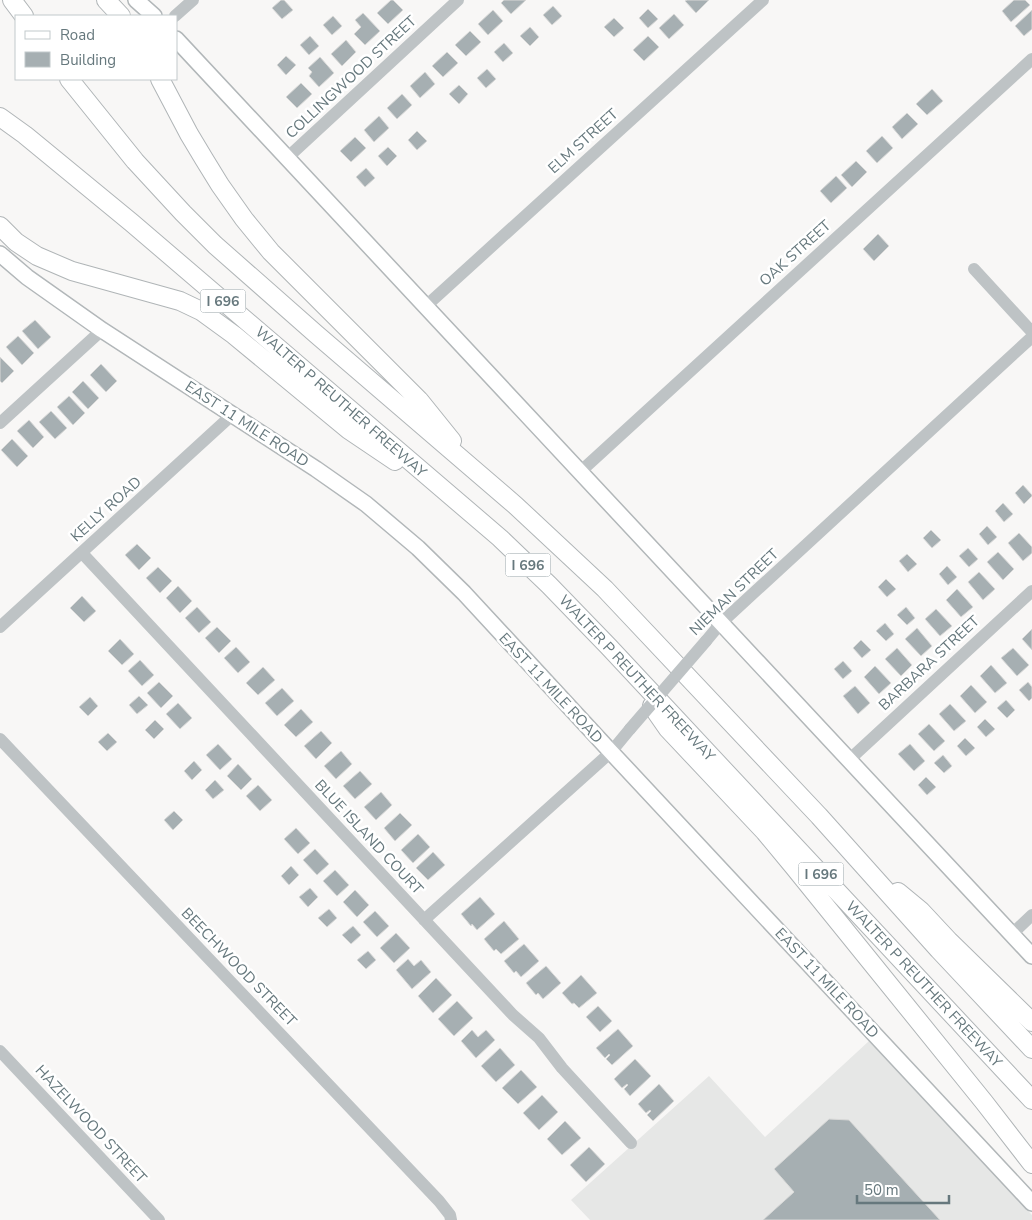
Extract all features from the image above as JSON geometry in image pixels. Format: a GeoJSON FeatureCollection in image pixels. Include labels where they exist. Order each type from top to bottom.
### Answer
{"type":"FeatureCollection","features":[{"type":"Feature","properties":{"kind":"highway"},"geometry":{"type":"LineString","coordinates":[[12,0],[23,15]]}},
{"type":"Feature","properties":{"kind":"highway"},"geometry":{"type":"LineString","coordinates":[[106,0],[120,15]]}},
{"type":"Feature","properties":{"kind":"highway","name":"I 696"},"geometry":{"type":"LineString","coordinates":[[70,80],[135,161],[215,245],[476,471],[571,556],[604,589],[819,816],[939,950],[1032,1049]]}},
{"type":"Feature","properties":{"kind":"highway"},"geometry":{"type":"LineString","coordinates":[[161,80],[204,159],[244,219],[271,252],[419,400],[476,471]]}},
{"type":"Feature","properties":{"kind":"highway","name":"WALTER P REUTHER FREEWAY"},"geometry":{"type":"LineString","coordinates":[[0,117],[25,135],[132,223],[500,538],[609,647],[1032,1100]]}},
{"type":"Feature","properties":{"kind":"highway"},"geometry":{"type":"LineString","coordinates":[[0,226],[16,242],[37,256],[64,268],[180,302],[201,311],[234,335],[349,430],[402,466],[442,489]]}},
{"type":"Feature","properties":{"kind":"highway"},"geometry":{"type":"LineString","coordinates":[[609,647],[668,729],[765,832],[1032,1164]]}},
{"type":"Feature","properties":{"kind":"highway"},"geometry":{"type":"LineString","coordinates":[[858,859],[921,911],[1032,1022]]}},
{"type":"Feature","properties":{"kind":"main road"},"geometry":{"type":"LineString","coordinates":[[136,0],[153,15]]}},
{"type":"Feature","properties":{"kind":"main road"},"geometry":{"type":"LineString","coordinates":[[178,41],[1032,956]]}},
{"type":"Feature","properties":{"kind":"main road","name":"EAST 11 MILE ROAD"},"geometry":{"type":"LineString","coordinates":[[0,254],[27,277],[102,330],[316,468],[366,504],[418,548],[464,593],[1032,1202]]}},
{"type":"Feature","properties":{"kind":"street"},"geometry":{"type":"LineString","coordinates":[[176,15],[193,0]]}},
{"type":"Feature","properties":{"kind":"street","name":"COLLINGWOOD STREET"},"geometry":{"type":"LineString","coordinates":[[287,158],[458,0]]}},
{"type":"Feature","properties":{"kind":"street","name":"ELM STREET"},"geometry":{"type":"LineString","coordinates":[[426,306],[763,0]]}},
{"type":"Feature","properties":{"kind":"street","name":"OAK STREET"},"geometry":{"type":"LineString","coordinates":[[580,472],[1032,59]]}},
{"type":"Feature","properties":{"kind":"street"},"geometry":{"type":"LineString","coordinates":[[974,269],[1032,332]]}},
{"type":"Feature","properties":{"kind":"street"},"geometry":{"type":"LineString","coordinates":[[0,422],[102,330]]}},
{"type":"Feature","properties":{"kind":"street","name":"NIEMAN STREET"},"geometry":{"type":"LineString","coordinates":[[424,920],[611,752],[721,623],[1032,337]]}},
{"type":"Feature","properties":{"kind":"street","name":"KELLY ROAD"},"geometry":{"type":"LineString","coordinates":[[0,627],[232,415]]}},
{"type":"Feature","properties":{"kind":"street","name":"BLUE ISLAND COURT"},"geometry":{"type":"LineString","coordinates":[[82,553],[513,1015],[539,1038],[562,1068],[631,1143]]}},
{"type":"Feature","properties":{"kind":"street","name":"BARBARA STREET"},"geometry":{"type":"LineString","coordinates":[[849,760],[1032,591]]}},
{"type":"Feature","properties":{"kind":"street","name":"BEECHWOOD STREET"},"geometry":{"type":"LineString","coordinates":[[0,739],[439,1201],[451,1220]]}},
{"type":"Feature","properties":{"kind":"street"},"geometry":{"type":"LineString","coordinates":[[1011,934],[1032,915]]}},
{"type":"Feature","properties":{"kind":"street","name":"HAZELWOOD STREET"},"geometry":{"type":"LineString","coordinates":[[0,1051],[159,1220]]}},
{"type":"Feature","properties":{"kind":"shaded area"},"geometry":{"type":"Polygon","coordinates":[[[869,1041],[1032,1215],[1032,1220],[590,1220],[571,1200],[709,1076],[765,1137],[869,1041]]]}},
{"type":"Feature","properties":{"kind":"building"},"geometry":{"type":"Polygon","coordinates":[[[281,0],[284,0],[293,10],[282,19],[272,8],[281,0]]]}},
{"type":"Feature","properties":{"kind":"building"},"geometry":{"type":"Polygon","coordinates":[[[391,0],[403,10],[388,24],[377,13],[391,0]]]}},
{"type":"Feature","properties":{"kind":"building"},"geometry":{"type":"Polygon","coordinates":[[[504,0],[526,0],[511,14],[501,3],[504,0]]]}},
{"type":"Feature","properties":{"kind":"building"},"geometry":{"type":"Polygon","coordinates":[[[709,0],[696,13],[685,1],[709,0]]]}},
{"type":"Feature","properties":{"kind":"building"},"geometry":{"type":"Polygon","coordinates":[[[1014,0],[1025,0],[1030,5],[1011,22],[1002,11],[1014,0]]]}},
{"type":"Feature","properties":{"kind":"building"},"geometry":{"type":"Polygon","coordinates":[[[553,6],[562,16],[552,25],[543,15],[553,6]]]}},
{"type":"Feature","properties":{"kind":"building"},"geometry":{"type":"Polygon","coordinates":[[[648,9],[658,19],[648,28],[639,18],[648,9]]]}},
{"type":"Feature","properties":{"kind":"building"},"geometry":{"type":"Polygon","coordinates":[[[493,10],[503,21],[488,35],[478,24],[493,10]]]}},
{"type":"Feature","properties":{"kind":"building"},"geometry":{"type":"Polygon","coordinates":[[[1032,10],[1032,29],[1024,36],[1015,26],[1032,10]]]}},
{"type":"Feature","properties":{"kind":"building"},"geometry":{"type":"Polygon","coordinates":[[[363,13],[380,31],[365,45],[354,34],[361,27],[355,20],[363,13]]]}},
{"type":"Feature","properties":{"kind":"building"},"geometry":{"type":"Polygon","coordinates":[[[674,14],[684,25],[669,39],[659,28],[674,14]]]}},
{"type":"Feature","properties":{"kind":"building"},"geometry":{"type":"Polygon","coordinates":[[[333,16],[342,26],[332,35],[323,25],[333,16]]]}},
{"type":"Feature","properties":{"kind":"building"},"geometry":{"type":"Polygon","coordinates":[[[614,18],[624,28],[614,37],[604,27],[614,18]]]}},
{"type":"Feature","properties":{"kind":"building"},"geometry":{"type":"Polygon","coordinates":[[[530,27],[539,37],[530,46],[520,36],[530,27]]]}},
{"type":"Feature","properties":{"kind":"building"},"geometry":{"type":"Polygon","coordinates":[[[470,31],[481,42],[466,56],[455,45],[470,31]]]}},
{"type":"Feature","properties":{"kind":"building"},"geometry":{"type":"Polygon","coordinates":[[[310,36],[319,46],[309,55],[300,45],[310,36]]]}},
{"type":"Feature","properties":{"kind":"building"},"geometry":{"type":"Polygon","coordinates":[[[648,36],[659,47],[644,61],[633,50],[648,36]]]}},
{"type":"Feature","properties":{"kind":"building"},"geometry":{"type":"Polygon","coordinates":[[[346,40],[356,52],[342,66],[331,54],[346,40]]]}},
{"type":"Feature","properties":{"kind":"building"},"geometry":{"type":"Polygon","coordinates":[[[504,43],[513,53],[503,62],[494,52],[504,43]]]}},
{"type":"Feature","properties":{"kind":"building"},"geometry":{"type":"Polygon","coordinates":[[[447,52],[458,63],[443,77],[432,66],[447,52]]]}},
{"type":"Feature","properties":{"kind":"building"},"geometry":{"type":"Polygon","coordinates":[[[286,56],[296,65],[286,75],[277,65],[286,56]]]}},
{"type":"Feature","properties":{"kind":"building"},"geometry":{"type":"Polygon","coordinates":[[[320,57],[334,73],[319,87],[309,76],[312,72],[308,68],[320,57]]]}},
{"type":"Feature","properties":{"kind":"building"},"geometry":{"type":"Polygon","coordinates":[[[487,69],[496,79],[486,88],[477,78],[487,69]]]}},
{"type":"Feature","properties":{"kind":"building"},"geometry":{"type":"Polygon","coordinates":[[[425,72],[435,84],[420,98],[410,86],[425,72]]]}},
{"type":"Feature","properties":{"kind":"building"},"geometry":{"type":"Polygon","coordinates":[[[301,83],[312,94],[297,108],[286,97],[301,83]]]}},
{"type":"Feature","properties":{"kind":"building"},"geometry":{"type":"Polygon","coordinates":[[[459,85],[468,94],[459,104],[449,94],[459,85]]]}},
{"type":"Feature","properties":{"kind":"building"},"geometry":{"type":"Polygon","coordinates":[[[932,89],[943,101],[927,115],[916,104],[932,89]]]}},
{"type":"Feature","properties":{"kind":"building"},"geometry":{"type":"Polygon","coordinates":[[[402,94],[412,105],[397,119],[387,108],[402,94]]]}},
{"type":"Feature","properties":{"kind":"building"},"geometry":{"type":"Polygon","coordinates":[[[907,113],[918,124],[902,139],[892,127],[907,113]]]}},
{"type":"Feature","properties":{"kind":"building"},"geometry":{"type":"Polygon","coordinates":[[[379,116],[389,128],[374,142],[364,130],[379,116]]]}},
{"type":"Feature","properties":{"kind":"building"},"geometry":{"type":"Polygon","coordinates":[[[417,131],[427,141],[417,150],[408,140],[417,131]]]}},
{"type":"Feature","properties":{"kind":"building"},"geometry":{"type":"Polygon","coordinates":[[[882,136],[893,148],[877,163],[866,151],[882,136]]]}},
{"type":"Feature","properties":{"kind":"building"},"geometry":{"type":"Polygon","coordinates":[[[355,137],[366,148],[351,162],[340,151],[355,137]]]}},
{"type":"Feature","properties":{"kind":"building"},"geometry":{"type":"Polygon","coordinates":[[[388,147],[397,156],[387,166],[378,156],[388,147]]]}},
{"type":"Feature","properties":{"kind":"building"},"geometry":{"type":"Polygon","coordinates":[[[856,161],[867,172],[852,187],[841,175],[856,161]]]}},
{"type":"Feature","properties":{"kind":"building"},"geometry":{"type":"Polygon","coordinates":[[[366,168],[375,178],[365,187],[356,177],[366,168]]]}},
{"type":"Feature","properties":{"kind":"building"},"geometry":{"type":"Polygon","coordinates":[[[836,176],[847,188],[831,203],[820,191],[836,176]]]}},
{"type":"Feature","properties":{"kind":"building"},"geometry":{"type":"Polygon","coordinates":[[[878,234],[889,246],[874,261],[863,249],[878,234]]]}},
{"type":"Feature","properties":{"kind":"building"},"geometry":{"type":"Polygon","coordinates":[[[35,320],[51,337],[38,349],[22,331],[35,320]]]}},
{"type":"Feature","properties":{"kind":"building"},"geometry":{"type":"Polygon","coordinates":[[[18,336],[34,353],[22,365],[6,347],[18,336]]]}},
{"type":"Feature","properties":{"kind":"building"},"geometry":{"type":"Polygon","coordinates":[[[0,357],[14,371],[2,383],[0,381],[0,357]]]}},
{"type":"Feature","properties":{"kind":"building"},"geometry":{"type":"Polygon","coordinates":[[[101,364],[117,381],[106,392],[90,375],[101,364]]]}},
{"type":"Feature","properties":{"kind":"building"},"geometry":{"type":"Polygon","coordinates":[[[83,381],[99,398],[88,409],[72,392],[83,381]]]}},
{"type":"Feature","properties":{"kind":"building"},"geometry":{"type":"Polygon","coordinates":[[[69,396],[85,413],[73,425],[57,407],[69,396]]]}},
{"type":"Feature","properties":{"kind":"building"},"geometry":{"type":"Polygon","coordinates":[[[51,411],[67,428],[55,439],[39,422],[51,411]]]}},
{"type":"Feature","properties":{"kind":"building"},"geometry":{"type":"Polygon","coordinates":[[[29,420],[44,437],[33,448],[17,431],[29,420]]]}},
{"type":"Feature","properties":{"kind":"building"},"geometry":{"type":"Polygon","coordinates":[[[12,439],[28,456],[17,467],[1,450],[12,439]]]}},
{"type":"Feature","properties":{"kind":"building"},"geometry":{"type":"Polygon","coordinates":[[[1023,485],[1032,495],[1024,504],[1015,493],[1023,485]]]}},
{"type":"Feature","properties":{"kind":"building"},"geometry":{"type":"Polygon","coordinates":[[[1003,503],[1013,514],[1004,522],[995,511],[1003,503]]]}},
{"type":"Feature","properties":{"kind":"building"},"geometry":{"type":"Polygon","coordinates":[[[987,526],[997,537],[988,545],[979,534],[987,526]]]}},
{"type":"Feature","properties":{"kind":"building"},"geometry":{"type":"Polygon","coordinates":[[[931,530],[941,540],[932,548],[923,538],[931,530]]]}},
{"type":"Feature","properties":{"kind":"building"},"geometry":{"type":"Polygon","coordinates":[[[1019,533],[1032,547],[1032,553],[1023,561],[1008,543],[1019,533]]]}},
{"type":"Feature","properties":{"kind":"building"},"geometry":{"type":"Polygon","coordinates":[[[137,544],[151,558],[139,570],[125,555],[137,544]]]}},
{"type":"Feature","properties":{"kind":"building"},"geometry":{"type":"Polygon","coordinates":[[[968,548],[978,559],[969,567],[959,556],[968,548]]]}},
{"type":"Feature","properties":{"kind":"building"},"geometry":{"type":"Polygon","coordinates":[[[998,552],[1014,569],[1003,580],[987,562],[998,552]]]}},
{"type":"Feature","properties":{"kind":"building"},"geometry":{"type":"Polygon","coordinates":[[[907,554],[917,564],[908,572],[899,561],[907,554]]]}},
{"type":"Feature","properties":{"kind":"building"},"geometry":{"type":"Polygon","coordinates":[[[947,566],[957,577],[948,585],[939,574],[947,566]]]}},
{"type":"Feature","properties":{"kind":"building"},"geometry":{"type":"Polygon","coordinates":[[[158,567],[172,581],[160,593],[146,578],[158,567]]]}},
{"type":"Feature","properties":{"kind":"building"},"geometry":{"type":"Polygon","coordinates":[[[979,572],[995,589],[983,600],[968,582],[979,572]]]}},
{"type":"Feature","properties":{"kind":"building"},"geometry":{"type":"Polygon","coordinates":[[[886,579],[896,589],[887,597],[878,587],[886,579]]]}},
{"type":"Feature","properties":{"kind":"building"},"geometry":{"type":"Polygon","coordinates":[[[178,586],[192,601],[180,613],[166,598],[178,586]]]}},
{"type":"Feature","properties":{"kind":"building"},"geometry":{"type":"Polygon","coordinates":[[[957,589],[973,607],[961,617],[946,600],[957,589]]]}},
{"type":"Feature","properties":{"kind":"building"},"geometry":{"type":"Polygon","coordinates":[[[82,596],[96,611],[84,622],[70,608],[82,596]]]}},
{"type":"Feature","properties":{"kind":"building"},"geometry":{"type":"Polygon","coordinates":[[[197,607],[211,622],[199,633],[185,618],[197,607]]]}},
{"type":"Feature","properties":{"kind":"building"},"geometry":{"type":"Polygon","coordinates":[[[906,607],[915,618],[907,625],[897,615],[906,607]]]}},
{"type":"Feature","properties":{"kind":"building"},"geometry":{"type":"Polygon","coordinates":[[[936,609],[952,626],[940,636],[925,619],[936,609]]]}},
{"type":"Feature","properties":{"kind":"building"},"geometry":{"type":"Polygon","coordinates":[[[885,623],[894,634],[886,641],[876,631],[885,623]]]}},
{"type":"Feature","properties":{"kind":"building"},"geometry":{"type":"Polygon","coordinates":[[[217,627],[231,641],[219,653],[205,638],[217,627]]]}},
{"type":"Feature","properties":{"kind":"building"},"geometry":{"type":"Polygon","coordinates":[[[917,628],[932,646],[921,656],[905,639],[917,628]]]}},
{"type":"Feature","properties":{"kind":"building"},"geometry":{"type":"Polygon","coordinates":[[[1032,629],[1032,650],[1022,639],[1032,629]]]}},
{"type":"Feature","properties":{"kind":"building"},"geometry":{"type":"Polygon","coordinates":[[[120,639],[134,654],[122,665],[108,651],[120,639]]]}},
{"type":"Feature","properties":{"kind":"building"},"geometry":{"type":"Polygon","coordinates":[[[861,640],[871,650],[862,658],[853,648],[861,640]]]}},
{"type":"Feature","properties":{"kind":"building"},"geometry":{"type":"Polygon","coordinates":[[[236,647],[250,662],[238,673],[224,658],[236,647]]]}},
{"type":"Feature","properties":{"kind":"building"},"geometry":{"type":"Polygon","coordinates":[[[897,648],[912,665],[901,676],[885,659],[897,648]]]}},
{"type":"Feature","properties":{"kind":"building"},"geometry":{"type":"Polygon","coordinates":[[[1013,648],[1029,665],[1017,676],[1001,658],[1013,648]]]}},
{"type":"Feature","properties":{"kind":"building"},"geometry":{"type":"Polygon","coordinates":[[[140,660],[154,675],[142,686],[128,671],[140,660]]]}},
{"type":"Feature","properties":{"kind":"building"},"geometry":{"type":"Polygon","coordinates":[[[843,661],[852,671],[843,679],[834,669],[843,661]]]}},
{"type":"Feature","properties":{"kind":"building"},"geometry":{"type":"Polygon","coordinates":[[[991,665],[1007,683],[995,693],[980,676],[991,665]]]}},
{"type":"Feature","properties":{"kind":"building"},"geometry":{"type":"Polygon","coordinates":[[[875,666],[891,683],[879,694],[864,677],[875,666]]]}},
{"type":"Feature","properties":{"kind":"building"},"geometry":{"type":"Polygon","coordinates":[[[263,667],[275,680],[258,695],[246,683],[263,667]]]}},
{"type":"Feature","properties":{"kind":"building"},"geometry":{"type":"Polygon","coordinates":[[[159,682],[173,696],[161,708],[147,693],[159,682]]]}},
{"type":"Feature","properties":{"kind":"building"},"geometry":{"type":"Polygon","coordinates":[[[1028,682],[1032,687],[1032,698],[1029,701],[1019,690],[1028,682]]]}},
{"type":"Feature","properties":{"kind":"building"},"geometry":{"type":"Polygon","coordinates":[[[971,685],[987,702],[975,713],[960,696],[971,685]]]}},
{"type":"Feature","properties":{"kind":"building"},"geometry":{"type":"Polygon","coordinates":[[[855,686],[870,703],[858,714],[843,696],[855,686]]]}},
{"type":"Feature","properties":{"kind":"building"},"geometry":{"type":"Polygon","coordinates":[[[282,688],[294,701],[277,716],[265,703],[282,688]]]}},
{"type":"Feature","properties":{"kind":"building"},"geometry":{"type":"Polygon","coordinates":[[[139,696],[148,705],[137,714],[129,705],[139,696]]]}},
{"type":"Feature","properties":{"kind":"building"},"geometry":{"type":"Polygon","coordinates":[[[90,697],[98,706],[88,716],[79,707],[90,697]]]}},
{"type":"Feature","properties":{"kind":"building"},"geometry":{"type":"Polygon","coordinates":[[[1006,700],[1015,710],[1007,718],[997,708],[1006,700]]]}},
{"type":"Feature","properties":{"kind":"building"},"geometry":{"type":"Polygon","coordinates":[[[178,703],[192,718],[180,729],[166,714],[178,703]]]}},
{"type":"Feature","properties":{"kind":"building"},"geometry":{"type":"Polygon","coordinates":[[[950,704],[966,721],[954,731],[939,714],[950,704]]]}},
{"type":"Feature","properties":{"kind":"building"},"geometry":{"type":"Polygon","coordinates":[[[301,709],[313,722],[296,737],[284,725],[301,709]]]}},
{"type":"Feature","properties":{"kind":"building"},"geometry":{"type":"Polygon","coordinates":[[[985,719],[995,729],[986,737],[977,727],[985,719]]]}},
{"type":"Feature","properties":{"kind":"building"},"geometry":{"type":"Polygon","coordinates":[[[155,720],[164,729],[154,739],[145,730],[155,720]]]}},
{"type":"Feature","properties":{"kind":"building"},"geometry":{"type":"Polygon","coordinates":[[[929,724],[945,741],[934,751],[918,734],[929,724]]]}},
{"type":"Feature","properties":{"kind":"building"},"geometry":{"type":"Polygon","coordinates":[[[321,731],[332,743],[316,759],[304,746],[321,731]]]}},
{"type":"Feature","properties":{"kind":"building"},"geometry":{"type":"Polygon","coordinates":[[[108,733],[117,742],[107,751],[98,742],[108,733]]]}},
{"type":"Feature","properties":{"kind":"building"},"geometry":{"type":"Polygon","coordinates":[[[965,738],[975,748],[966,756],[957,746],[965,738]]]}},
{"type":"Feature","properties":{"kind":"building"},"geometry":{"type":"Polygon","coordinates":[[[218,744],[232,759],[220,770],[206,755],[218,744]]]}},
{"type":"Feature","properties":{"kind":"building"},"geometry":{"type":"Polygon","coordinates":[[[910,744],[925,761],[914,771],[898,754],[910,744]]]}},
{"type":"Feature","properties":{"kind":"building"},"geometry":{"type":"Polygon","coordinates":[[[341,751],[352,764],[336,779],[324,766],[341,751]]]}},
{"type":"Feature","properties":{"kind":"building"},"geometry":{"type":"Polygon","coordinates":[[[943,755],[952,766],[944,773],[934,763],[943,755]]]}},
{"type":"Feature","properties":{"kind":"building"},"geometry":{"type":"Polygon","coordinates":[[[194,761],[202,770],[192,780],[184,771],[194,761]]]}},
{"type":"Feature","properties":{"kind":"building"},"geometry":{"type":"Polygon","coordinates":[[[238,764],[252,779],[241,790],[227,776],[238,764]]]}},
{"type":"Feature","properties":{"kind":"building"},"geometry":{"type":"Polygon","coordinates":[[[360,771],[372,784],[355,799],[343,786],[360,771]]]}},
{"type":"Feature","properties":{"kind":"building"},"geometry":{"type":"Polygon","coordinates":[[[926,777],[936,787],[927,795],[918,785],[926,777]]]}},
{"type":"Feature","properties":{"kind":"building"},"geometry":{"type":"Polygon","coordinates":[[[215,780],[224,790],[213,799],[205,790],[215,780]]]}},
{"type":"Feature","properties":{"kind":"building"},"geometry":{"type":"Polygon","coordinates":[[[258,785],[272,800],[260,811],[246,796],[258,785]]]}},
{"type":"Feature","properties":{"kind":"building"},"geometry":{"type":"Polygon","coordinates":[[[381,792],[392,805],[376,820],[364,807],[381,792]]]}},
{"type":"Feature","properties":{"kind":"building"},"geometry":{"type":"Polygon","coordinates":[[[174,811],[183,820],[173,830],[164,820],[174,811]]]}},
{"type":"Feature","properties":{"kind":"building"},"geometry":{"type":"Polygon","coordinates":[[[400,813],[412,825],[395,841],[384,828],[400,813]]]}},
{"type":"Feature","properties":{"kind":"building"},"geometry":{"type":"Polygon","coordinates":[[[296,828],[310,843],[298,854],[284,839],[296,828]]]}},
{"type":"Feature","properties":{"kind":"building"},"geometry":{"type":"Polygon","coordinates":[[[418,834],[430,847],[413,863],[401,850],[418,834]]]}},
{"type":"Feature","properties":{"kind":"building"},"geometry":{"type":"Polygon","coordinates":[[[315,849],[329,864],[317,875],[303,860],[315,849]]]}},
{"type":"Feature","properties":{"kind":"building"},"geometry":{"type":"Polygon","coordinates":[[[433,852],[445,865],[428,880],[416,868],[433,852]]]}},
{"type":"Feature","properties":{"kind":"building"},"geometry":{"type":"Polygon","coordinates":[[[291,866],[299,875],[289,885],[281,876],[291,866]]]}},
{"type":"Feature","properties":{"kind":"building"},"geometry":{"type":"Polygon","coordinates":[[[335,870],[349,885],[337,896],[323,881],[335,870]]]}},
{"type":"Feature","properties":{"kind":"building"},"geometry":{"type":"Polygon","coordinates":[[[310,888],[318,897],[308,907],[299,897],[310,888]]]}},
{"type":"Feature","properties":{"kind":"building"},"geometry":{"type":"Polygon","coordinates":[[[355,890],[369,905],[357,917],[343,902],[355,890]]]}},
{"type":"Feature","properties":{"kind":"building"},"geometry":{"type":"Polygon","coordinates":[[[480,897],[495,914],[477,930],[461,914],[480,897]]]}},
{"type":"Feature","properties":{"kind":"building"},"geometry":{"type":"Polygon","coordinates":[[[329,909],[337,918],[327,927],[318,918],[329,909]]]}},
{"type":"Feature","properties":{"kind":"building"},"geometry":{"type":"Polygon","coordinates":[[[375,911],[389,926],[377,937],[363,922],[375,911]]]}},
{"type":"Feature","properties":{"kind":"building"},"geometry":{"type":"Polygon","coordinates":[[[504,921],[519,939],[501,954],[496,949],[494,951],[484,939],[504,921]]]}},
{"type":"Feature","properties":{"kind":"building"},"geometry":{"type":"Polygon","coordinates":[[[353,926],[361,935],[351,944],[342,935],[353,926]]]}},
{"type":"Feature","properties":{"kind":"building"},"geometry":{"type":"Polygon","coordinates":[[[396,933],[410,948],[394,963],[380,948],[396,933]]]}},
{"type":"Feature","properties":{"kind":"building"},"geometry":{"type":"Polygon","coordinates":[[[524,944],[539,961],[521,977],[516,971],[514,973],[504,961],[524,944]]]}},
{"type":"Feature","properties":{"kind":"building"},"geometry":{"type":"Polygon","coordinates":[[[368,951],[376,960],[366,969],[357,960],[368,951]]]}},
{"type":"Feature","properties":{"kind":"building"},"geometry":{"type":"Polygon","coordinates":[[[408,959],[414,966],[421,960],[431,972],[412,989],[396,970],[408,959]]]}},
{"type":"Feature","properties":{"kind":"building"},"geometry":{"type":"Polygon","coordinates":[[[546,966],[561,983],[543,999],[538,993],[536,995],[526,983],[546,966]]]}},
{"type":"Feature","properties":{"kind":"building"},"geometry":{"type":"Polygon","coordinates":[[[581,975],[597,993],[579,1008],[574,1003],[572,1004],[562,993],[581,975]]]}},
{"type":"Feature","properties":{"kind":"building"},"geometry":{"type":"Polygon","coordinates":[[[436,978],[452,995],[433,1013],[418,996],[436,978]]]}},
{"type":"Feature","properties":{"kind":"building"},"geometry":{"type":"Polygon","coordinates":[[[457,1001],[473,1018],[454,1036],[438,1019],[457,1001]]]}},
{"type":"Feature","properties":{"kind":"building"},"geometry":{"type":"Polygon","coordinates":[[[598,1006],[612,1021],[600,1032],[586,1017],[598,1006]]]}},
{"type":"Feature","properties":{"kind":"building"},"geometry":{"type":"Polygon","coordinates":[[[618,1029],[633,1046],[612,1065],[606,1059],[610,1055],[605,1058],[596,1048],[618,1029]]]}},
{"type":"Feature","properties":{"kind":"building"},"geometry":{"type":"Polygon","coordinates":[[[472,1030],[478,1037],[486,1030],[495,1040],[476,1058],[461,1041],[472,1030]]]}},
{"type":"Feature","properties":{"kind":"building"},"geometry":{"type":"Polygon","coordinates":[[[500,1048],[515,1065],[496,1082],[481,1066],[500,1048]]]}},
{"type":"Feature","properties":{"kind":"building"},"geometry":{"type":"Polygon","coordinates":[[[635,1059],[651,1076],[630,1096],[624,1089],[628,1085],[622,1088],[614,1079],[635,1059]]]}},
{"type":"Feature","properties":{"kind":"building"},"geometry":{"type":"Polygon","coordinates":[[[521,1070],[537,1087],[518,1104],[502,1088],[521,1070]]]}},
{"type":"Feature","properties":{"kind":"building"},"geometry":{"type":"Polygon","coordinates":[[[659,1084],[674,1101],[653,1121],[647,1115],[651,1111],[646,1113],[638,1104],[659,1084]]]}},
{"type":"Feature","properties":{"kind":"building"},"geometry":{"type":"Polygon","coordinates":[[[542,1095],[558,1112],[539,1130],[523,1113],[542,1095]]]}},
{"type":"Feature","properties":{"kind":"building"},"geometry":{"type":"Polygon","coordinates":[[[829,1119],[849,1120],[940,1220],[763,1220],[794,1192],[774,1169],[829,1119]]]}},
{"type":"Feature","properties":{"kind":"building"},"geometry":{"type":"Polygon","coordinates":[[[565,1121],[581,1138],[562,1155],[547,1139],[565,1121]]]}},
{"type":"Feature","properties":{"kind":"building"},"geometry":{"type":"Polygon","coordinates":[[[589,1147],[605,1164],[586,1182],[570,1165],[589,1147]]]}}]}
